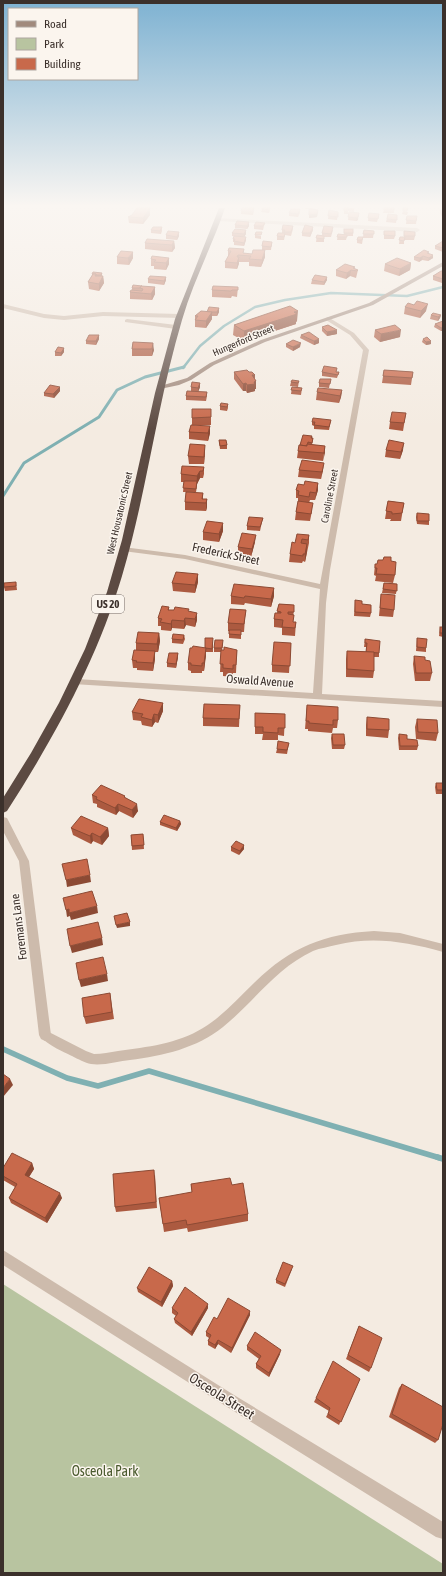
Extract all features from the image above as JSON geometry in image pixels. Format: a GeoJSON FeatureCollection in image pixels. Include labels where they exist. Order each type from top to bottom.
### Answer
{"type":"FeatureCollection","features":[{"type":"Feature","properties":{"kind":"highway","name":"West Housatonic Street"},"geometry":{"type":"LineString","coordinates":[[3,808],[44,742],[76,682],[104,615],[123,549],[165,365],[176,327],[194,282]]}},
{"type":"Feature","properties":{"kind":"street","name":"Hungerford Street"},"geometry":{"type":"LineString","coordinates":[[161,384],[189,379],[212,364],[263,341],[378,300],[411,282]]}},
{"type":"Feature","properties":{"kind":"street"},"geometry":{"type":"LineString","coordinates":[[3,306],[44,316],[64,318],[103,314],[180,316]]}},
{"type":"Feature","properties":{"kind":"street"},"geometry":{"type":"LineString","coordinates":[[81,317],[143,322],[176,327]]}},
{"type":"Feature","properties":{"kind":"street","name":"Caroline Street"},"geometry":{"type":"LineString","coordinates":[[317,696],[323,587],[366,350],[352,334],[328,319]]}},
{"type":"Feature","properties":{"kind":"street","name":"Frederick Street"},"geometry":{"type":"LineString","coordinates":[[123,549],[191,558],[323,587]]}},
{"type":"Feature","properties":{"kind":"street","name":"Oswald Avenue"},"geometry":{"type":"LineString","coordinates":[[76,682],[443,704]]}},
{"type":"Feature","properties":{"kind":"street","name":"Foremans Lane"},"geometry":{"type":"LineString","coordinates":[[3,821],[24,862],[45,1036]]}},
{"type":"Feature","properties":{"kind":"street","name":"Osceola Street"},"geometry":{"type":"LineString","coordinates":[[3,1257],[229,1400],[443,1531]]}},
{"type":"Feature","properties":{"kind":"lane"},"geometry":{"type":"LineString","coordinates":[[45,1036],[90,1059],[152,1052],[181,1045],[208,1032],[281,964],[308,948],[342,939],[375,934],[409,938],[443,948]]}},
{"type":"Feature","properties":{"kind":"green space","name":"Osceola Park"},"geometry":{"type":"Polygon","coordinates":[[[3,1284],[443,1564],[443,1573],[3,1573],[3,1284]]]}},
{"type":"Feature","properties":{"kind":"building"},"geometry":{"type":"Polygon","coordinates":[[[88,282],[100,282],[99,284],[88,282]]]}},
{"type":"Feature","properties":{"kind":"building"},"geometry":{"type":"Polygon","coordinates":[[[133,285],[142,286],[140,288],[132,288],[133,285]]]}},
{"type":"Feature","properties":{"kind":"building"},"geometry":{"type":"Polygon","coordinates":[[[141,286],[155,287],[151,294],[130,292],[131,290],[142,291],[143,289],[140,288],[141,286]]]}},
{"type":"Feature","properties":{"kind":"building"},"geometry":{"type":"Polygon","coordinates":[[[213,286],[238,287],[238,290],[212,290],[213,286]]]}},
{"type":"Feature","properties":{"kind":"building"},"geometry":{"type":"Polygon","coordinates":[[[417,301],[428,304],[421,311],[405,307],[408,303],[414,305],[417,301]]]}},
{"type":"Feature","properties":{"kind":"building"},"geometry":{"type":"Polygon","coordinates":[[[290,306],[298,311],[294,312],[297,314],[244,331],[234,325],[290,306]]]}},
{"type":"Feature","properties":{"kind":"building"},"geometry":{"type":"Polygon","coordinates":[[[209,307],[219,308],[217,312],[207,312],[209,307]]]}},
{"type":"Feature","properties":{"kind":"building"},"geometry":{"type":"Polygon","coordinates":[[[201,311],[212,312],[206,321],[195,320],[198,316],[195,316],[201,311]]]}},
{"type":"Feature","properties":{"kind":"building"},"geometry":{"type":"Polygon","coordinates":[[[433,313],[441,315],[438,317],[431,315],[433,313]]]}},
{"type":"Feature","properties":{"kind":"building"},"geometry":{"type":"Polygon","coordinates":[[[443,321],[443,327],[441,328],[435,324],[443,321]]]}},
{"type":"Feature","properties":{"kind":"building"},"geometry":{"type":"Polygon","coordinates":[[[328,325],[337,330],[327,332],[322,327],[328,325]]]}},
{"type":"Feature","properties":{"kind":"building"},"geometry":{"type":"Polygon","coordinates":[[[395,325],[401,330],[381,334],[375,330],[395,325]]]}},
{"type":"Feature","properties":{"kind":"building"},"geometry":{"type":"Polygon","coordinates":[[[309,332],[319,339],[314,341],[301,335],[309,332]]]}},
{"type":"Feature","properties":{"kind":"building"},"geometry":{"type":"Polygon","coordinates":[[[89,335],[99,335],[96,341],[86,341],[89,335]]]}},
{"type":"Feature","properties":{"kind":"building"},"geometry":{"type":"Polygon","coordinates":[[[427,337],[431,341],[426,342],[423,339],[427,337]]]}},
{"type":"Feature","properties":{"kind":"building"},"geometry":{"type":"Polygon","coordinates":[[[293,340],[301,343],[293,347],[286,344],[293,340]]]}},
{"type":"Feature","properties":{"kind":"building"},"geometry":{"type":"Polygon","coordinates":[[[133,342],[153,343],[152,349],[132,349],[133,342]]]}},
{"type":"Feature","properties":{"kind":"building"},"geometry":{"type":"Polygon","coordinates":[[[58,347],[64,348],[61,353],[55,352],[58,347]]]}},
{"type":"Feature","properties":{"kind":"building"},"geometry":{"type":"Polygon","coordinates":[[[324,366],[337,368],[336,372],[339,372],[338,375],[322,372],[324,366]]]}},
{"type":"Feature","properties":{"kind":"building"},"geometry":{"type":"Polygon","coordinates":[[[247,370],[255,375],[252,375],[256,381],[254,382],[255,384],[243,384],[234,372],[247,370]]]}},
{"type":"Feature","properties":{"kind":"building"},"geometry":{"type":"Polygon","coordinates":[[[384,370],[413,372],[412,378],[383,376],[384,370]]]}},
{"type":"Feature","properties":{"kind":"building"},"geometry":{"type":"Polygon","coordinates":[[[320,379],[331,379],[330,384],[319,383],[320,379]]]}},
{"type":"Feature","properties":{"kind":"building"},"geometry":{"type":"Polygon","coordinates":[[[292,380],[299,381],[298,383],[291,382],[292,380]]]}},
{"type":"Feature","properties":{"kind":"building"},"geometry":{"type":"Polygon","coordinates":[[[192,382],[200,383],[198,388],[191,387],[192,382]]]}},
{"type":"Feature","properties":{"kind":"building"},"geometry":{"type":"Polygon","coordinates":[[[50,385],[60,387],[53,394],[44,393],[50,385]]]}},
{"type":"Feature","properties":{"kind":"building"},"geometry":{"type":"Polygon","coordinates":[[[292,387],[302,388],[301,391],[291,390],[292,387]]]}},
{"type":"Feature","properties":{"kind":"building"},"geometry":{"type":"Polygon","coordinates":[[[318,388],[342,390],[340,396],[317,392],[318,388]]]}},
{"type":"Feature","properties":{"kind":"building"},"geometry":{"type":"Polygon","coordinates":[[[187,391],[207,392],[206,397],[186,396],[187,391]]]}},
{"type":"Feature","properties":{"kind":"building"},"geometry":{"type":"Polygon","coordinates":[[[221,403],[228,404],[227,407],[220,406],[221,403]]]}},
{"type":"Feature","properties":{"kind":"building"},"geometry":{"type":"Polygon","coordinates":[[[192,409],[211,409],[211,417],[192,418],[192,409]]]}},
{"type":"Feature","properties":{"kind":"building"},"geometry":{"type":"Polygon","coordinates":[[[392,412],[406,413],[404,423],[390,422],[392,412]]]}},
{"type":"Feature","properties":{"kind":"building"},"geometry":{"type":"Polygon","coordinates":[[[313,418],[331,420],[329,427],[314,425],[315,422],[312,422],[313,418]]]}},
{"type":"Feature","properties":{"kind":"building"},"geometry":{"type":"Polygon","coordinates":[[[191,425],[210,426],[208,433],[189,432],[191,425]]]}},
{"type":"Feature","properties":{"kind":"building"},"geometry":{"type":"Polygon","coordinates":[[[303,435],[312,436],[312,443],[308,442],[307,446],[300,445],[303,435]]]}},
{"type":"Feature","properties":{"kind":"building"},"geometry":{"type":"Polygon","coordinates":[[[219,440],[226,440],[227,445],[220,446],[219,440]]]}},
{"type":"Feature","properties":{"kind":"building"},"geometry":{"type":"Polygon","coordinates":[[[389,440],[404,443],[401,452],[386,450],[389,440]]]}},
{"type":"Feature","properties":{"kind":"building"},"geometry":{"type":"Polygon","coordinates":[[[190,444],[205,445],[204,457],[188,456],[190,444]]]}},
{"type":"Feature","properties":{"kind":"building"},"geometry":{"type":"Polygon","coordinates":[[[307,444],[325,446],[324,453],[298,451],[299,445],[307,446],[307,444]]]}},
{"type":"Feature","properties":{"kind":"building"},"geometry":{"type":"Polygon","coordinates":[[[302,460],[324,463],[322,472],[299,470],[302,460]]]}},
{"type":"Feature","properties":{"kind":"building"},"geometry":{"type":"Polygon","coordinates":[[[182,466],[204,467],[203,471],[200,471],[197,476],[181,474],[182,466]]]}},
{"type":"Feature","properties":{"kind":"building"},"geometry":{"type":"Polygon","coordinates":[[[184,481],[197,481],[196,489],[183,488],[184,481]]]}},
{"type":"Feature","properties":{"kind":"building"},"geometry":{"type":"Polygon","coordinates":[[[305,481],[318,483],[316,493],[310,492],[309,497],[298,495],[299,491],[296,490],[298,484],[304,485],[305,481]]]}},
{"type":"Feature","properties":{"kind":"building"},"geometry":{"type":"Polygon","coordinates":[[[186,492],[203,493],[202,499],[207,499],[206,503],[185,502],[186,492]]]}},
{"type":"Feature","properties":{"kind":"building"},"geometry":{"type":"Polygon","coordinates":[[[298,501],[313,503],[311,514],[296,512],[298,501]]]}},
{"type":"Feature","properties":{"kind":"building"},"geometry":{"type":"Polygon","coordinates":[[[388,501],[404,503],[402,513],[392,514],[392,512],[386,511],[388,501]]]}},
{"type":"Feature","properties":{"kind":"building"},"geometry":{"type":"Polygon","coordinates":[[[417,513],[429,514],[429,521],[417,521],[417,513]]]}},
{"type":"Feature","properties":{"kind":"building"},"geometry":{"type":"Polygon","coordinates":[[[249,517],[263,518],[260,527],[247,526],[249,517]]]}},
{"type":"Feature","properties":{"kind":"building"},"geometry":{"type":"Polygon","coordinates":[[[207,521],[223,523],[219,534],[203,532],[207,521]]]}},
{"type":"Feature","properties":{"kind":"building"},"geometry":{"type":"Polygon","coordinates":[[[242,533],[256,535],[252,549],[238,547],[242,533]]]}},
{"type":"Feature","properties":{"kind":"building"},"geometry":{"type":"Polygon","coordinates":[[[297,534],[309,535],[308,540],[302,539],[301,543],[307,544],[305,554],[303,554],[303,556],[290,554],[292,542],[295,543],[297,534]]]}},
{"type":"Feature","properties":{"kind":"building"},"geometry":{"type":"Polygon","coordinates":[[[384,557],[391,557],[391,561],[396,562],[395,575],[376,574],[377,568],[375,568],[375,564],[377,564],[378,560],[383,560],[384,557]]]}},
{"type":"Feature","properties":{"kind":"building"},"geometry":{"type":"Polygon","coordinates":[[[176,572],[198,574],[195,585],[172,583],[176,572]]]}},
{"type":"Feature","properties":{"kind":"building"},"geometry":{"type":"Polygon","coordinates":[[[16,582],[16,586],[4,587],[4,583],[16,582]]]}},
{"type":"Feature","properties":{"kind":"building"},"geometry":{"type":"Polygon","coordinates":[[[384,583],[397,584],[397,591],[383,589],[384,583]]]}},
{"type":"Feature","properties":{"kind":"building"},"geometry":{"type":"Polygon","coordinates":[[[234,584],[274,588],[271,599],[245,596],[244,598],[231,596],[234,584]]]}},
{"type":"Feature","properties":{"kind":"building"},"geometry":{"type":"Polygon","coordinates":[[[381,594],[395,595],[394,610],[380,608],[381,594]]]}},
{"type":"Feature","properties":{"kind":"building"},"geometry":{"type":"Polygon","coordinates":[[[355,600],[362,601],[362,604],[371,605],[371,613],[355,612],[355,600]]]}},
{"type":"Feature","properties":{"kind":"building"},"geometry":{"type":"Polygon","coordinates":[[[279,604],[294,605],[294,612],[288,612],[288,614],[294,615],[293,622],[296,622],[295,628],[282,627],[283,620],[274,619],[275,613],[281,613],[277,611],[279,604]]]}},
{"type":"Feature","properties":{"kind":"building"},"geometry":{"type":"Polygon","coordinates":[[[162,606],[169,607],[168,610],[174,610],[175,607],[189,609],[188,611],[197,613],[195,619],[185,618],[184,621],[172,620],[171,624],[160,622],[162,619],[158,618],[162,606]]]}},
{"type":"Feature","properties":{"kind":"building"},"geometry":{"type":"Polygon","coordinates":[[[230,609],[246,610],[244,624],[228,623],[230,609]]]}},
{"type":"Feature","properties":{"kind":"building"},"geometry":{"type":"Polygon","coordinates":[[[440,627],[443,627],[443,633],[440,633],[440,627]]]}},
{"type":"Feature","properties":{"kind":"building"},"geometry":{"type":"Polygon","coordinates":[[[229,630],[241,630],[241,635],[229,634],[229,630]]]}},
{"type":"Feature","properties":{"kind":"building"},"geometry":{"type":"Polygon","coordinates":[[[138,632],[159,633],[157,644],[136,643],[138,632]]]}},
{"type":"Feature","properties":{"kind":"building"},"geometry":{"type":"Polygon","coordinates":[[[173,634],[184,635],[183,640],[172,639],[173,634]]]}},
{"type":"Feature","properties":{"kind":"building"},"geometry":{"type":"Polygon","coordinates":[[[205,638],[213,638],[212,649],[205,648],[205,638]]]}},
{"type":"Feature","properties":{"kind":"building"},"geometry":{"type":"Polygon","coordinates":[[[417,638],[427,639],[426,648],[417,647],[417,638]]]}},
{"type":"Feature","properties":{"kind":"building"},"geometry":{"type":"Polygon","coordinates":[[[365,639],[380,641],[379,653],[366,652],[367,643],[365,643],[365,639]]]}},
{"type":"Feature","properties":{"kind":"building"},"geometry":{"type":"Polygon","coordinates":[[[215,640],[223,640],[222,648],[214,648],[215,640]]]}},
{"type":"Feature","properties":{"kind":"building"},"geometry":{"type":"Polygon","coordinates":[[[274,642],[291,643],[290,666],[272,665],[274,642]]]}},
{"type":"Feature","properties":{"kind":"building"},"geometry":{"type":"Polygon","coordinates":[[[193,646],[206,648],[204,663],[202,663],[202,666],[191,665],[191,663],[188,663],[190,648],[193,646]]]}},
{"type":"Feature","properties":{"kind":"building"},"geometry":{"type":"Polygon","coordinates":[[[224,647],[237,650],[236,665],[233,665],[233,669],[223,668],[223,664],[220,664],[221,650],[224,650],[224,647]]]}},
{"type":"Feature","properties":{"kind":"building"},"geometry":{"type":"Polygon","coordinates":[[[134,650],[155,651],[153,663],[136,662],[137,661],[132,660],[134,650]]]}},
{"type":"Feature","properties":{"kind":"building"},"geometry":{"type":"Polygon","coordinates":[[[347,651],[374,652],[374,671],[347,669],[347,651]]]}},
{"type":"Feature","properties":{"kind":"building"},"geometry":{"type":"Polygon","coordinates":[[[169,653],[178,653],[176,664],[167,663],[169,653]]]}},
{"type":"Feature","properties":{"kind":"building"},"geometry":{"type":"Polygon","coordinates":[[[414,656],[425,657],[425,660],[430,661],[432,673],[416,673],[414,656]]]}},
{"type":"Feature","properties":{"kind":"building"},"geometry":{"type":"Polygon","coordinates":[[[139,699],[163,703],[158,715],[154,714],[152,720],[141,717],[143,714],[132,712],[139,699]]]}},
{"type":"Feature","properties":{"kind":"building"},"geometry":{"type":"Polygon","coordinates":[[[204,704],[240,705],[239,719],[203,718],[204,704]]]}},
{"type":"Feature","properties":{"kind":"building"},"geometry":{"type":"Polygon","coordinates":[[[307,705],[338,707],[338,720],[333,720],[333,725],[309,723],[309,721],[306,721],[307,705]]]}},
{"type":"Feature","properties":{"kind":"building"},"geometry":{"type":"Polygon","coordinates":[[[255,713],[285,714],[285,728],[278,728],[278,733],[263,732],[263,727],[255,727],[255,713]]]}},
{"type":"Feature","properties":{"kind":"building"},"geometry":{"type":"Polygon","coordinates":[[[367,717],[389,719],[389,730],[367,729],[367,717]]]}},
{"type":"Feature","properties":{"kind":"building"},"geometry":{"type":"Polygon","coordinates":[[[417,719],[437,720],[438,733],[418,732],[417,719]]]}},
{"type":"Feature","properties":{"kind":"building"},"geometry":{"type":"Polygon","coordinates":[[[332,734],[344,734],[345,745],[333,745],[332,734]]]}},
{"type":"Feature","properties":{"kind":"building"},"geometry":{"type":"Polygon","coordinates":[[[399,734],[407,735],[407,739],[417,740],[418,746],[400,746],[399,734]]]}},
{"type":"Feature","properties":{"kind":"building"},"geometry":{"type":"Polygon","coordinates":[[[278,741],[289,743],[287,750],[277,749],[278,741]]]}},
{"type":"Feature","properties":{"kind":"building"},"geometry":{"type":"Polygon","coordinates":[[[436,783],[443,783],[443,790],[437,790],[436,783]]]}},
{"type":"Feature","properties":{"kind":"building"},"geometry":{"type":"Polygon","coordinates":[[[101,785],[125,796],[124,797],[137,804],[132,810],[118,804],[115,808],[96,799],[97,797],[92,795],[101,785]]]}},
{"type":"Feature","properties":{"kind":"building"},"geometry":{"type":"Polygon","coordinates":[[[164,815],[180,821],[176,828],[160,822],[164,815]]]}},
{"type":"Feature","properties":{"kind":"building"},"geometry":{"type":"Polygon","coordinates":[[[81,816],[108,828],[100,837],[92,833],[90,836],[71,828],[81,816]]]}},
{"type":"Feature","properties":{"kind":"building"},"geometry":{"type":"Polygon","coordinates":[[[143,834],[144,845],[132,846],[131,835],[143,834]]]}},
{"type":"Feature","properties":{"kind":"building"},"geometry":{"type":"Polygon","coordinates":[[[236,841],[244,845],[240,851],[231,847],[236,841]]]}},
{"type":"Feature","properties":{"kind":"building"},"geometry":{"type":"Polygon","coordinates":[[[87,859],[90,875],[66,880],[62,864],[87,859]]]}},
{"type":"Feature","properties":{"kind":"building"},"geometry":{"type":"Polygon","coordinates":[[[92,891],[97,906],[69,913],[69,909],[66,910],[63,898],[92,891]]]}},
{"type":"Feature","properties":{"kind":"building"},"geometry":{"type":"Polygon","coordinates":[[[127,913],[130,922],[116,925],[114,916],[127,913]]]}},
{"type":"Feature","properties":{"kind":"building"},"geometry":{"type":"Polygon","coordinates":[[[98,922],[102,938],[70,946],[67,929],[98,922]]]}},
{"type":"Feature","properties":{"kind":"building"},"geometry":{"type":"Polygon","coordinates":[[[103,957],[107,974],[79,980],[76,963],[103,957]]]}},
{"type":"Feature","properties":{"kind":"building"},"geometry":{"type":"Polygon","coordinates":[[[110,993],[112,1012],[84,1017],[82,998],[110,993]]]}},
{"type":"Feature","properties":{"kind":"building"},"geometry":{"type":"Polygon","coordinates":[[[3,1074],[10,1079],[3,1088],[3,1074]]]}},
{"type":"Feature","properties":{"kind":"building"},"geometry":{"type":"Polygon","coordinates":[[[12,1153],[32,1163],[25,1175],[60,1193],[45,1218],[9,1198],[17,1184],[3,1176],[3,1168],[12,1153]]]}},
{"type":"Feature","properties":{"kind":"building"},"geometry":{"type":"Polygon","coordinates":[[[154,1170],[156,1202],[115,1207],[113,1174],[154,1170]]]}},
{"type":"Feature","properties":{"kind":"building"},"geometry":{"type":"Polygon","coordinates":[[[230,1178],[232,1185],[243,1183],[248,1214],[187,1225],[186,1220],[163,1224],[159,1198],[192,1192],[191,1184],[230,1178]]]}},
{"type":"Feature","properties":{"kind":"building"},"geometry":{"type":"Polygon","coordinates":[[[283,1262],[293,1266],[285,1284],[276,1280],[283,1262]]]}},
{"type":"Feature","properties":{"kind":"building"},"geometry":{"type":"Polygon","coordinates":[[[149,1267],[172,1281],[161,1302],[137,1288],[149,1267]]]}},
{"type":"Feature","properties":{"kind":"building"},"geometry":{"type":"Polygon","coordinates":[[[185,1287],[208,1304],[191,1332],[174,1319],[178,1313],[172,1308],[185,1287]]]}},
{"type":"Feature","properties":{"kind":"building"},"geometry":{"type":"Polygon","coordinates":[[[228,1298],[250,1311],[232,1348],[218,1340],[215,1345],[208,1341],[211,1335],[206,1332],[214,1317],[217,1319],[228,1298]]]}},
{"type":"Feature","properties":{"kind":"building"},"geometry":{"type":"Polygon","coordinates":[[[359,1326],[382,1338],[371,1368],[348,1355],[359,1326]]]}},
{"type":"Feature","properties":{"kind":"building"},"geometry":{"type":"Polygon","coordinates":[[[255,1332],[281,1350],[269,1373],[256,1364],[261,1356],[247,1346],[255,1332]]]}},
{"type":"Feature","properties":{"kind":"building"},"geometry":{"type":"Polygon","coordinates":[[[333,1361],[360,1379],[341,1422],[328,1414],[330,1408],[316,1398],[333,1361]]]}},
{"type":"Feature","properties":{"kind":"building"},"geometry":{"type":"Polygon","coordinates":[[[402,1384],[443,1407],[443,1424],[438,1440],[392,1414],[402,1384]]]}},
{"type":"Feature","properties":{"kind":"waterway"},"geometry":{"type":"LineString","coordinates":[[184,367],[200,346],[224,326],[255,307],[285,300],[331,293],[407,296],[443,287]]}},
{"type":"Feature","properties":{"kind":"waterway"},"geometry":{"type":"LineString","coordinates":[[3,496],[24,463],[99,417],[117,390],[145,377],[184,367]]}},
{"type":"Feature","properties":{"kind":"waterway"},"geometry":{"type":"LineString","coordinates":[[3,1049],[67,1078],[98,1086],[149,1071],[440,1158]]}}]}
